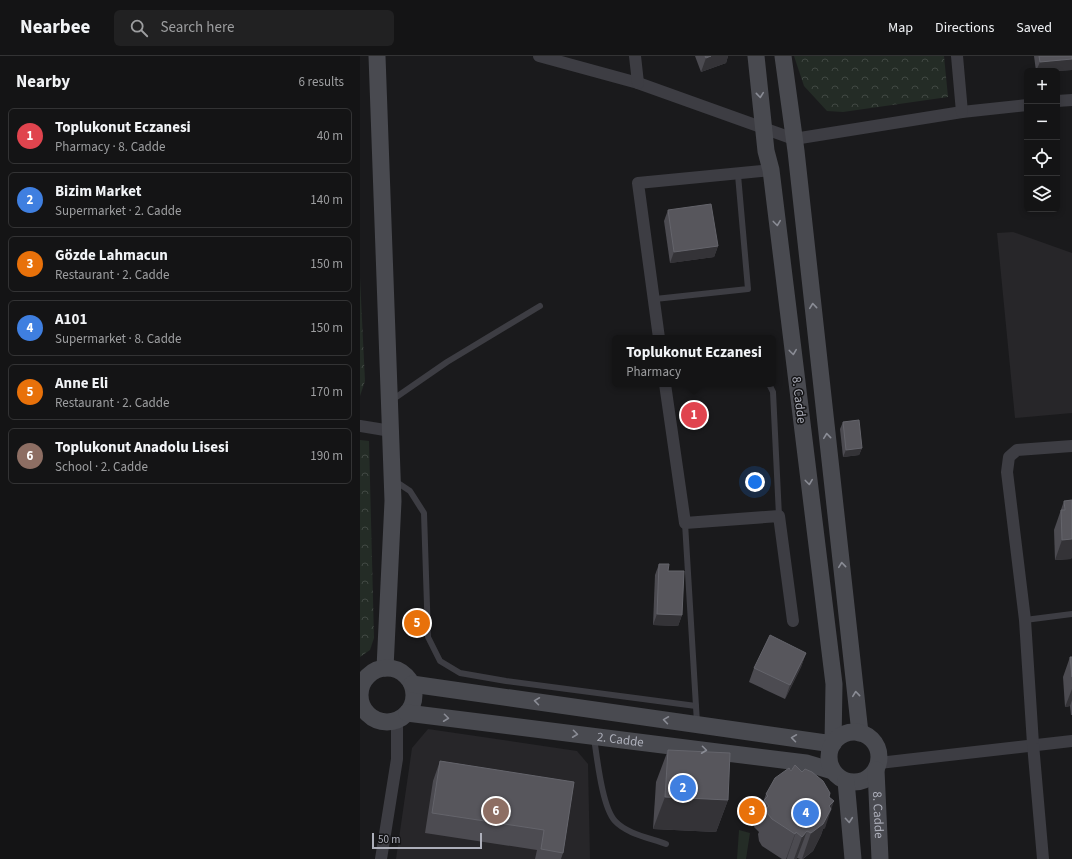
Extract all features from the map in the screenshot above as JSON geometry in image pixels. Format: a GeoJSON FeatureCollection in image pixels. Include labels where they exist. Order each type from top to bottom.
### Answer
{"type":"FeatureCollection","features":[{"type":"Feature","properties":{"kind":"street"},"geometry":{"type":"LineString","coordinates":[[377,56],[393,501],[385,668]]}},
{"type":"Feature","properties":{"kind":"street"},"geometry":{"type":"LineString","coordinates":[[539,56],[638,83],[794,139],[962,112],[1024,105]]}},
{"type":"Feature","properties":{"kind":"street"},"geometry":{"type":"LineString","coordinates":[[635,56],[638,83]]}},
{"type":"Feature","properties":{"kind":"street","name":"8. Cadde"},"geometry":{"type":"LineString","coordinates":[[756,56],[766,152],[771,170],[834,684],[833,744]]}},
{"type":"Feature","properties":{"kind":"street","name":"8. Cadde"},"geometry":{"type":"LineString","coordinates":[[783,56],[794,139],[860,733]]}},
{"type":"Feature","properties":{"kind":"street"},"geometry":{"type":"LineString","coordinates":[[957,56],[962,112]]}},
{"type":"Feature","properties":{"kind":"street"},"geometry":{"type":"LineString","coordinates":[[1060,101],[1072,100]]}},
{"type":"Feature","properties":{"kind":"street"},"geometry":{"type":"LineString","coordinates":[[660,335],[638,183],[738,175],[771,170]]}},
{"type":"Feature","properties":{"kind":"street"},"geometry":{"type":"LineString","coordinates":[[665,387],[685,523],[779,516],[793,621]]}},
{"type":"Feature","properties":{"kind":"street"},"geometry":{"type":"LineString","coordinates":[[360,426],[391,431]]}},
{"type":"Feature","properties":{"kind":"street"},"geometry":{"type":"LineString","coordinates":[[1043,859],[1033,744],[1025,620],[1007,472],[1009,457],[1017,450],[1072,446]]}},
{"type":"Feature","properties":{"kind":"street"},"geometry":{"type":"LineString","coordinates":[[381,859],[397,759],[402,716],[414,699],[412,684],[401,672],[385,668],[374,671],[363,679],[360,695],[361,703],[366,711],[376,719],[389,722],[402,716]]}},
{"type":"Feature","properties":{"kind":"street","name":"2. Cadde"},"geometry":{"type":"LineString","coordinates":[[412,684],[833,744]]}},
{"type":"Feature","properties":{"kind":"street","name":"2. Cadde"},"geometry":{"type":"LineString","coordinates":[[402,716],[594,736],[806,763],[839,776]]}},
{"type":"Feature","properties":{"kind":"street"},"geometry":{"type":"LineString","coordinates":[[839,776],[852,782],[866,780],[877,767],[879,753],[876,744],[869,737],[860,733],[845,734],[833,744],[829,757],[839,776],[853,859]]}},
{"type":"Feature","properties":{"kind":"street"},"geometry":{"type":"LineString","coordinates":[[877,767],[1033,744],[1072,741]]}},
{"type":"Feature","properties":{"kind":"street","name":"8. Cadde"},"geometry":{"type":"LineString","coordinates":[[877,767],[880,859]]}},
{"type":"Feature","properties":{"kind":"lane"},"geometry":{"type":"LineString","coordinates":[[655,299],[748,289],[738,175]]}},
{"type":"Feature","properties":{"kind":"lane"},"geometry":{"type":"LineString","coordinates":[[390,402],[447,362],[540,306]]}},
{"type":"Feature","properties":{"kind":"lane"},"geometry":{"type":"LineString","coordinates":[[770,387],[773,392],[779,516]]}},
{"type":"Feature","properties":{"kind":"lane"},"geometry":{"type":"LineString","coordinates":[[392,480],[410,491],[424,513],[428,637],[440,661],[460,673],[696,706]]}},
{"type":"Feature","properties":{"kind":"lane"},"geometry":{"type":"LineString","coordinates":[[685,523],[697,724]]}},
{"type":"Feature","properties":{"kind":"lane"},"geometry":{"type":"LineString","coordinates":[[1025,620],[1072,614]]}},
{"type":"Feature","properties":{"kind":"lane"},"geometry":{"type":"LineString","coordinates":[[594,736],[604,796],[615,821],[630,831],[666,844]]}},
{"type":"Feature","properties":{"kind":"shaded area"},"geometry":{"type":"Polygon","coordinates":[[[1013,232],[1072,253],[1072,413],[1015,418],[997,233],[1013,232]]]}},
{"type":"Feature","properties":{"kind":"shaded area"},"geometry":{"type":"Polygon","coordinates":[[[428,729],[577,751],[588,764],[590,859],[396,859],[412,748],[428,729]]]}},
{"type":"Feature","properties":{"kind":"green space"},"geometry":{"type":"Polygon","coordinates":[[[794,56],[944,56],[948,97],[843,112],[827,111],[804,86],[794,56]]]}},
{"type":"Feature","properties":{"kind":"green space"},"geometry":{"type":"Polygon","coordinates":[[[360,278],[365,381],[360,396],[360,278]]]}},
{"type":"Feature","properties":{"kind":"green space"},"geometry":{"type":"Polygon","coordinates":[[[360,440],[369,441],[374,638],[370,650],[360,657],[360,440]]]}},
{"type":"Feature","properties":{"kind":"green space"},"geometry":{"type":"Polygon","coordinates":[[[739,830],[750,833],[746,859],[737,859],[739,830]]]}},
{"type":"Feature","properties":{"kind":"building"},"geometry":{"type":"Polygon","coordinates":[[[1039,56],[1072,56],[1072,59],[1040,62],[1039,56]]]}},
{"type":"Feature","properties":{"kind":"building"},"geometry":{"type":"Polygon","coordinates":[[[711,204],[718,246],[674,252],[668,210],[711,204]]]}},
{"type":"Feature","properties":{"kind":"building"},"geometry":{"type":"Polygon","coordinates":[[[859,420],[862,448],[846,450],[843,422],[859,420]]]}},
{"type":"Feature","properties":{"kind":"building"},"geometry":{"type":"Polygon","coordinates":[[[1072,500],[1072,539],[1062,540],[1061,510],[1065,510],[1064,501],[1072,500]]]}},
{"type":"Feature","properties":{"kind":"building"},"geometry":{"type":"Polygon","coordinates":[[[659,564],[669,564],[668,571],[684,571],[682,615],[657,614],[659,564]]]}},
{"type":"Feature","properties":{"kind":"building"},"geometry":{"type":"Polygon","coordinates":[[[770,635],[806,653],[790,685],[754,668],[770,635]]]}},
{"type":"Feature","properties":{"kind":"building"},"geometry":{"type":"Polygon","coordinates":[[[1070,657],[1072,657],[1072,677],[1070,657]]]}},
{"type":"Feature","properties":{"kind":"building"},"geometry":{"type":"Polygon","coordinates":[[[668,750],[730,753],[728,800],[665,797],[668,750]]]}},
{"type":"Feature","properties":{"kind":"building"},"geometry":{"type":"Polygon","coordinates":[[[440,761],[574,782],[563,853],[541,849],[544,830],[432,813],[440,761]]]}},
{"type":"Feature","properties":{"kind":"building"},"geometry":{"type":"Polygon","coordinates":[[[795,765],[802,772],[805,769],[812,772],[823,781],[830,793],[829,797],[834,801],[829,806],[831,809],[823,824],[811,833],[807,831],[802,837],[796,832],[795,834],[772,819],[768,814],[767,808],[769,806],[764,800],[768,796],[766,794],[775,778],[789,768],[791,771],[795,765]]]}},
{"type":"Feature","properties":{"kind":"place","name":"Toplukonut Eczanesi"},"geometry":{"type":"Point","coordinates":[694,415]}},
{"type":"Feature","properties":{"kind":"place","name":"Anne Eli"},"geometry":{"type":"Point","coordinates":[417,623]}},
{"type":"Feature","properties":{"kind":"place","name":"Bizim Market"},"geometry":{"type":"Point","coordinates":[683,788]}},
{"type":"Feature","properties":{"kind":"place","name":"Toplukonut Anadolu Lisesi"},"geometry":{"type":"Point","coordinates":[496,811]}},
{"type":"Feature","properties":{"kind":"place","name":"Gözde Lahmacun"},"geometry":{"type":"Point","coordinates":[752,811]}},
{"type":"Feature","properties":{"kind":"place","name":"A101"},"geometry":{"type":"Point","coordinates":[806,813]}}]}
